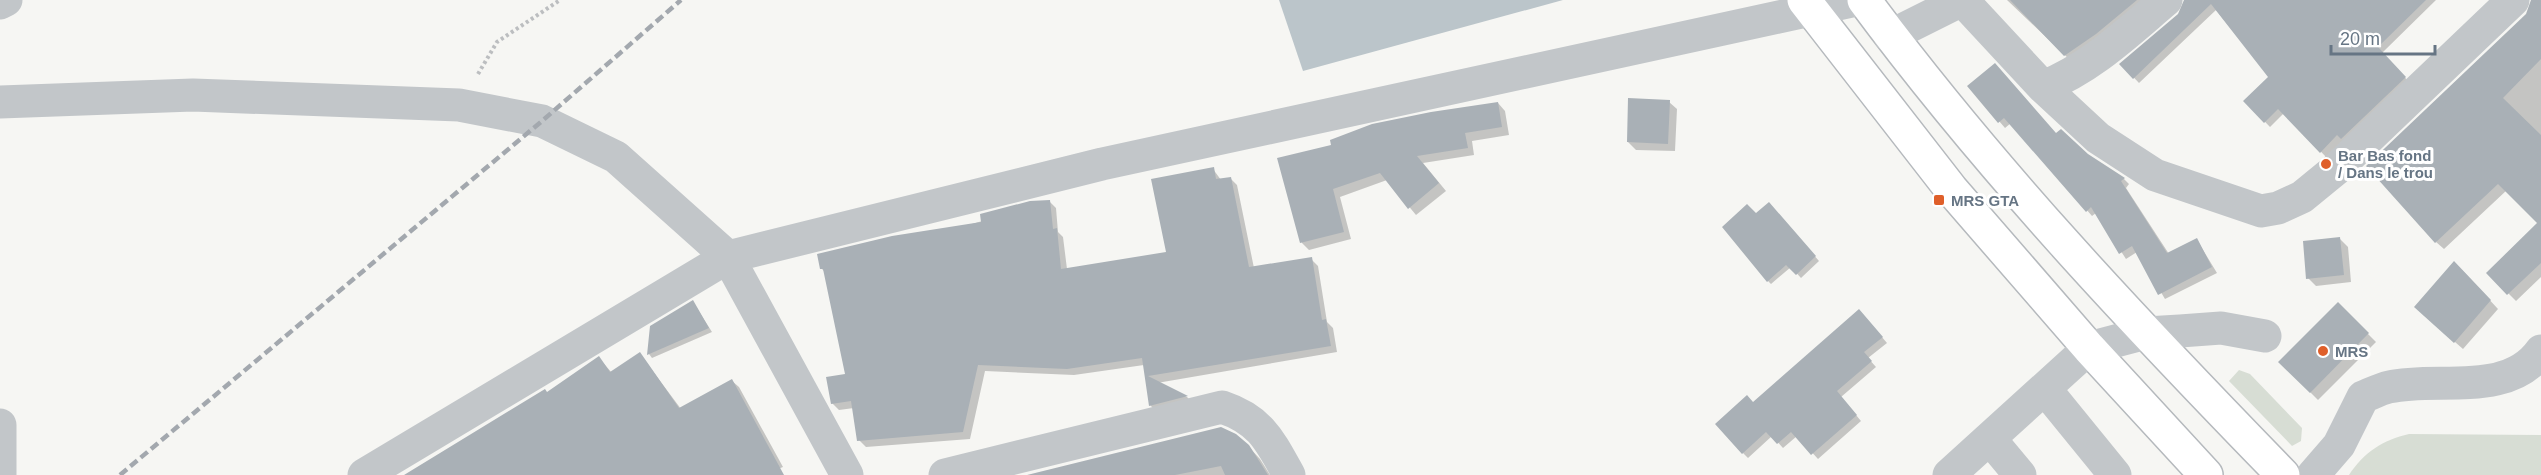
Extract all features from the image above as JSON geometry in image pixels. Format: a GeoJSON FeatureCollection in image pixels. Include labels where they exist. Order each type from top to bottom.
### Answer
{"type":"FeatureCollection","features":[{"type":"Feature","properties":{"kind":"main road"},"geometry":{"type":"LineString","coordinates":[[1864,0],[1988,158],[2146,333],[2283,475]]}},
{"type":"Feature","properties":{"kind":"main road"},"geometry":{"type":"LineString","coordinates":[[1808,6],[1952,189],[2089,348],[2206,475]]}},
{"type":"Feature","properties":{"kind":"street"},"geometry":{"type":"LineString","coordinates":[[0,3],[6,0]]}},
{"type":"Feature","properties":{"kind":"street"},"geometry":{"type":"LineString","coordinates":[[364,475],[728,257],[1102,164],[1808,6],[1857,0]]}},
{"type":"Feature","properties":{"kind":"street"},"geometry":{"type":"LineString","coordinates":[[2043,87],[2064,79],[2114,46],[2166,0]]}},
{"type":"Feature","properties":{"kind":"street"},"geometry":{"type":"LineString","coordinates":[[1890,36],[1956,3],[1964,2],[2043,87],[2098,138],[2155,175],[2261,211],[2278,208],[2302,196],[2335,170],[2513,0]]}},
{"type":"Feature","properties":{"kind":"street"},"geometry":{"type":"LineString","coordinates":[[0,102],[193,94],[459,105],[542,121],[616,157],[728,257],[847,475]]}},
{"type":"Feature","properties":{"kind":"street"},"geometry":{"type":"LineString","coordinates":[[1948,475],[2089,348],[2146,333],[2221,328],[2265,336]]}},
{"type":"Feature","properties":{"kind":"street"},"geometry":{"type":"LineString","coordinates":[[2313,475],[2339,445],[2363,397],[2389,387],[2502,379],[2538,361]]}},
{"type":"Feature","properties":{"kind":"street"},"geometry":{"type":"LineString","coordinates":[[2045,389],[2115,475]]}},
{"type":"Feature","properties":{"kind":"street"},"geometry":{"type":"LineString","coordinates":[[945,475],[1222,407],[1242,414],[1258,426],[1289,475]]}},
{"type":"Feature","properties":{"kind":"street"},"geometry":{"type":"LineString","coordinates":[[0,425],[0,475]]}},
{"type":"Feature","properties":{"kind":"street"},"geometry":{"type":"LineString","coordinates":[[1990,439],[2020,475]]}},
{"type":"Feature","properties":{"kind":"path"},"geometry":{"type":"LineString","coordinates":[[459,105],[497,42],[560,0]]}},
{"type":"Feature","properties":{"kind":"shaded area"},"geometry":{"type":"Polygon","coordinates":[[[1279,0],[1563,0],[1303,71],[1279,0]]]}},
{"type":"Feature","properties":{"kind":"shaded area"},"geometry":{"type":"Polygon","coordinates":[[[2239,370],[2250,374],[2302,428],[2301,441],[2292,446],[2229,381],[2239,370]]]}},
{"type":"Feature","properties":{"kind":"shaded area"},"geometry":{"type":"Polygon","coordinates":[[[2409,434],[2541,435],[2541,475],[2349,475],[2375,448],[2409,434]]]}},
{"type":"Feature","properties":{"kind":"building"},"geometry":{"type":"Polygon","coordinates":[[[2010,0],[2137,0],[2096,34],[2064,56],[2010,0]]]}},
{"type":"Feature","properties":{"kind":"building"},"geometry":{"type":"Polygon","coordinates":[[[2184,0],[2426,0],[2378,47],[2406,77],[2341,139],[2337,135],[2320,153],[2278,109],[2264,123],[2243,101],[2268,77],[2211,4],[2133,79],[2119,64],[2178,14],[2184,0]]]}},
{"type":"Feature","properties":{"kind":"building"},"geometry":{"type":"Polygon","coordinates":[[[2531,0],[2541,0],[2541,59],[2503,98],[2541,135],[2541,263],[2507,295],[2486,273],[2537,223],[2498,184],[2435,243],[2366,166],[2526,14],[2531,0]]]}},
{"type":"Feature","properties":{"kind":"building"},"geometry":{"type":"Polygon","coordinates":[[[1995,63],[2056,133],[2061,129],[2088,154],[2125,178],[2121,181],[2167,253],[2197,238],[2212,267],[2158,295],[2132,246],[2119,254],[2091,207],[2086,212],[2004,118],[1998,123],[1967,86],[1995,63]]]}},
{"type":"Feature","properties":{"kind":"building"},"geometry":{"type":"Polygon","coordinates":[[[1628,98],[1670,100],[1668,144],[1627,142],[1628,98]]]}},
{"type":"Feature","properties":{"kind":"building"},"geometry":{"type":"Polygon","coordinates":[[[1498,102],[1502,127],[1465,133],[1468,148],[1417,156],[1439,183],[1408,209],[1380,173],[1333,189],[1344,232],[1300,243],[1277,158],[1331,145],[1330,140],[1372,124],[1498,102]]]}},
{"type":"Feature","properties":{"kind":"building"},"geometry":{"type":"Polygon","coordinates":[[[1214,167],[1216,179],[1231,177],[1249,267],[1312,257],[1322,320],[1326,319],[1331,346],[1148,376],[1188,396],[1149,406],[1142,358],[1067,369],[978,365],[963,432],[857,441],[851,401],[831,404],[826,377],[845,374],[823,269],[820,269],[817,254],[892,236],[981,222],[980,214],[1030,201],[1050,200],[1053,229],[1057,228],[1061,269],[1166,252],[1151,179],[1214,167]]]}},
{"type":"Feature","properties":{"kind":"building"},"geometry":{"type":"Polygon","coordinates":[[[1769,202],[1816,256],[1796,275],[1786,265],[1767,282],[1722,227],[1747,204],[1756,213],[1769,202]]]}},
{"type":"Feature","properties":{"kind":"building"},"geometry":{"type":"Polygon","coordinates":[[[2340,237],[2344,275],[2306,279],[2303,241],[2340,237]]]}},
{"type":"Feature","properties":{"kind":"building"},"geometry":{"type":"Polygon","coordinates":[[[2454,261],[2491,300],[2454,343],[2414,307],[2454,261]]]}},
{"type":"Feature","properties":{"kind":"building"},"geometry":{"type":"Polygon","coordinates":[[[693,300],[709,328],[647,355],[650,326],[693,300]]]}},
{"type":"Feature","properties":{"kind":"building"},"geometry":{"type":"Polygon","coordinates":[[[2338,302],[2369,333],[2310,393],[2278,362],[2338,302]]]}},
{"type":"Feature","properties":{"kind":"building"},"geometry":{"type":"Polygon","coordinates":[[[1859,309],[1883,337],[1864,352],[1872,361],[1837,391],[1857,415],[1811,455],[1791,432],[1777,444],[1766,432],[1742,454],[1715,424],[1747,395],[1753,402],[1859,309]]]}},
{"type":"Feature","properties":{"kind":"building"},"geometry":{"type":"Polygon","coordinates":[[[640,352],[679,408],[732,379],[784,475],[404,475],[545,389],[547,392],[599,356],[610,372],[640,352]]]}},
{"type":"Feature","properties":{"kind":"building"},"geometry":{"type":"Polygon","coordinates":[[[1221,427],[1236,434],[1249,445],[1268,475],[1225,475],[1221,466],[1175,475],[1027,475],[1221,427]]]}},
{"type":"Feature","properties":{"kind":"railway"},"geometry":{"type":"LineString","coordinates":[[120,475],[542,121],[681,0]]}},
{"type":"Feature","properties":{"kind":"place","name":"Bar Bas fond / Dans le trou"},"geometry":{"type":"Point","coordinates":[2326,164]}},
{"type":"Feature","properties":{"kind":"place","name":"MRS GTA"},"geometry":{"type":"Point","coordinates":[1939,200]}},
{"type":"Feature","properties":{"kind":"place","name":"MRS"},"geometry":{"type":"Point","coordinates":[2323,351]}}]}
